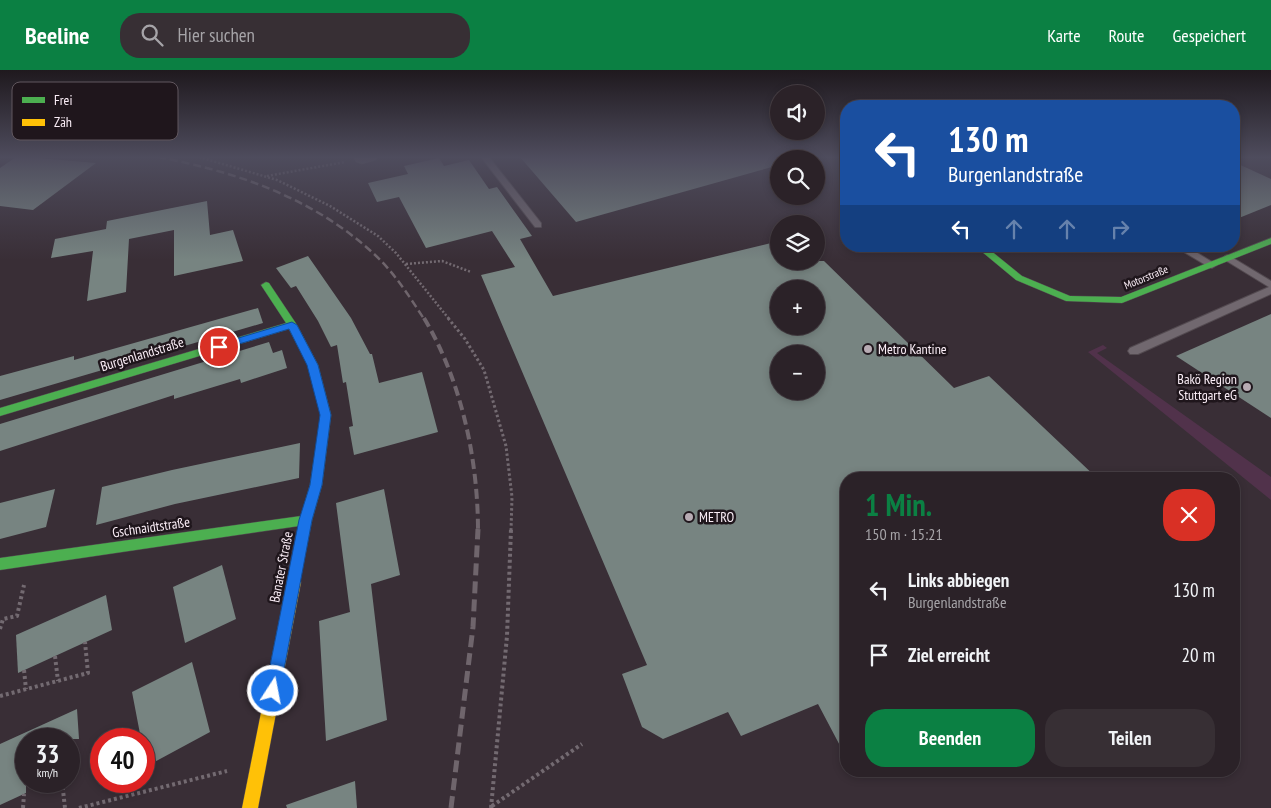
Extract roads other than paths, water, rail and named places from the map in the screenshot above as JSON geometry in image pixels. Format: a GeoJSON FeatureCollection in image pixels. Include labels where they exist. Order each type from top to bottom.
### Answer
{"type":"FeatureCollection","features":[{"type":"Feature","properties":{"kind":"street","name":"Motorstraße"},"geometry":{"type":"LineString","coordinates":[[986,252],[1019,278],[1069,299],[1122,300],[1271,241]]}},
{"type":"Feature","properties":{"kind":"street","name":"Banater Straße"},"geometry":{"type":"LineString","coordinates":[[250,808],[306,520],[316,485],[326,415],[313,365],[292,325],[266,285]]}},
{"type":"Feature","properties":{"kind":"street","name":"Burgenlandstraße"},"geometry":{"type":"LineString","coordinates":[[0,412],[292,325]]}},
{"type":"Feature","properties":{"kind":"street","name":"Gschnaidtstraße"},"geometry":{"type":"LineString","coordinates":[[0,564],[306,520]]}},
{"type":"Feature","properties":{"kind":"lane"},"geometry":{"type":"LineString","coordinates":[[512,191],[538,225]]}},
{"type":"Feature","properties":{"kind":"lane"},"geometry":{"type":"LineString","coordinates":[[1189,252],[1212,265]]}},
{"type":"Feature","properties":{"kind":"lane"},"geometry":{"type":"LineString","coordinates":[[1228,258],[1271,285]]}},
{"type":"Feature","properties":{"kind":"lane"},"geometry":{"type":"LineString","coordinates":[[1134,350],[1271,290]]}},
{"type":"Feature","properties":{"kind":"railway"},"geometry":{"type":"LineString","coordinates":[[276,191],[325,217],[373,253],[401,284],[424,319]]}},
{"type":"Feature","properties":{"kind":"railway"},"geometry":{"type":"LineString","coordinates":[[424,318],[448,367],[465,420],[475,476],[478,530]]}},
{"type":"Feature","properties":{"kind":"railway"},"geometry":{"type":"LineString","coordinates":[[451,808],[473,627],[478,530]]}},
{"type":"Feature","properties":{"kind":"place","name":"Metro Kantine"},"geometry":{"type":"Point","coordinates":[868,349]}},
{"type":"Feature","properties":{"kind":"place","name":"Bakö Region Stuttgart eG"},"geometry":{"type":"Point","coordinates":[1247,387]}},
{"type":"Feature","properties":{"kind":"place","name":"METRO"},"geometry":{"type":"Point","coordinates":[689,517]}}]}
